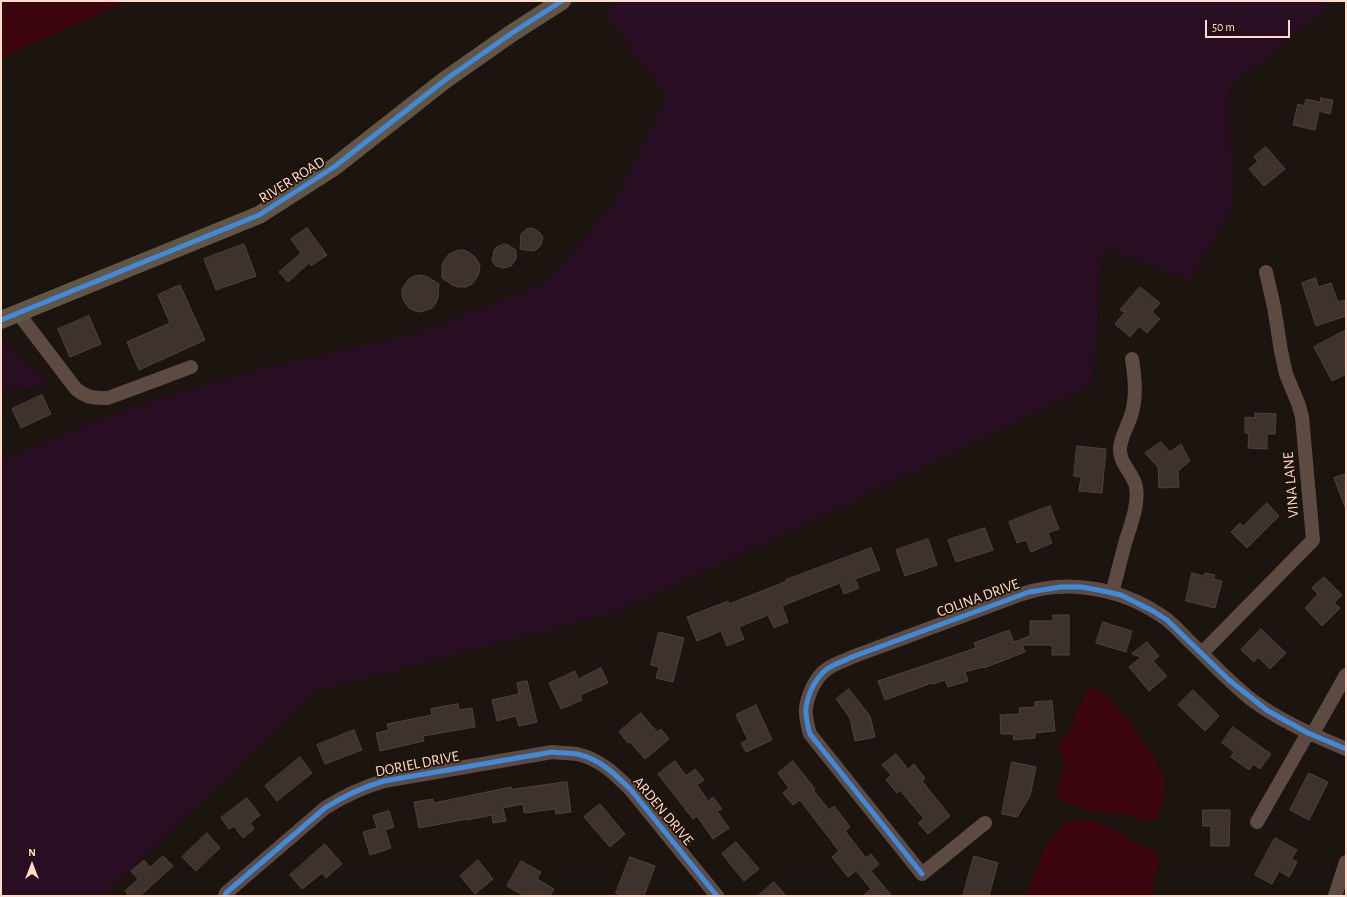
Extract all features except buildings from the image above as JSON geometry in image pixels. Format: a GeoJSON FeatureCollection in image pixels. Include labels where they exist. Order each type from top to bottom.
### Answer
{"type":"FeatureCollection","features":[{"type":"Feature","properties":{"kind":"main road","name":"RIVER ROAD"},"geometry":{"type":"LineString","coordinates":[[1,320],[259,214],[334,167],[445,80],[512,33],[562,1]]}},
{"type":"Feature","properties":{"kind":"street","name":"VINA LANE"},"geometry":{"type":"LineString","coordinates":[[1202,653],[1314,540],[1302,417],[1298,402],[1286,374],[1266,272]]}},
{"type":"Feature","properties":{"kind":"street"},"geometry":{"type":"LineString","coordinates":[[18,313],[76,389],[84,396],[108,398],[191,367]]}},
{"type":"Feature","properties":{"kind":"street"},"geometry":{"type":"LineString","coordinates":[[1112,593],[1133,515],[1136,495],[1135,486],[1124,465],[1120,448],[1135,403],[1136,388],[1132,359]]}},
{"type":"Feature","properties":{"kind":"street","name":"COLINA DRIVE"},"geometry":{"type":"LineString","coordinates":[[985,823],[922,874],[810,734],[805,711],[807,699],[819,676],[827,669],[852,657],[1029,592],[1061,587],[1082,587],[1121,595],[1158,614],[1167,620],[1229,680],[1268,711],[1310,734],[1346,749]]}},
{"type":"Feature","properties":{"kind":"street"},"geometry":{"type":"LineString","coordinates":[[1257,822],[1346,675]]}},
{"type":"Feature","properties":{"kind":"street","name":"ARDEN DRIVE"},"geometry":{"type":"LineString","coordinates":[[531,756],[552,752],[576,754],[590,758],[605,765],[631,790],[711,894]]}},
{"type":"Feature","properties":{"kind":"street","name":"DORIEL DRIVE"},"geometry":{"type":"LineString","coordinates":[[225,896],[226,893],[244,877],[325,808],[364,787],[384,781],[531,756]]}},
{"type":"Feature","properties":{"kind":"street"},"geometry":{"type":"LineString","coordinates":[[1336,896],[1346,862]]}},
{"type":"Feature","properties":{"kind":"shaded area"},"geometry":{"type":"Polygon","coordinates":[[[1,1],[128,1],[44,38],[1,59],[1,1]]]}},
{"type":"Feature","properties":{"kind":"shaded area"},"geometry":{"type":"Polygon","coordinates":[[[617,1],[1335,1],[1229,87],[1232,209],[1189,281],[1103,247],[1092,385],[852,502],[619,611],[315,691],[103,896],[1,896],[1,462],[88,424],[161,398],[270,367],[423,332],[545,283],[612,207],[667,97],[607,16],[617,1]]]}},
{"type":"Feature","properties":{"kind":"shaded area"},"geometry":{"type":"Polygon","coordinates":[[[1,339],[49,384],[1,392],[1,339]]]}},
{"type":"Feature","properties":{"kind":"shaded area"},"geometry":{"type":"Polygon","coordinates":[[[1090,688],[1099,689],[1130,721],[1164,774],[1164,795],[1157,819],[1144,822],[1129,814],[1093,812],[1056,798],[1064,764],[1060,750],[1061,740],[1074,725],[1074,715],[1090,688]]]}},
{"type":"Feature","properties":{"kind":"shaded area"},"geometry":{"type":"Polygon","coordinates":[[[1088,819],[1120,832],[1137,845],[1154,849],[1160,859],[1155,876],[1152,896],[1025,896],[1044,848],[1064,823],[1088,819]]]}},
{"type":"Feature","properties":{"kind":"cycle path"},"geometry":{"type":"LineString","coordinates":[[1,320],[259,215],[334,167],[445,80],[512,33],[562,1]]}},
{"type":"Feature","properties":{"kind":"cycle path"},"geometry":{"type":"LineString","coordinates":[[922,874],[810,734],[806,715],[810,693],[814,683],[821,675],[827,669],[836,664],[1029,592],[1061,587],[1082,587],[1121,595],[1153,611],[1167,620],[1229,680],[1268,711],[1308,733],[1346,749]]}},
{"type":"Feature","properties":{"kind":"cycle path"},"geometry":{"type":"LineString","coordinates":[[225,896],[226,893],[325,808],[354,792],[384,781],[552,752],[585,756],[600,763],[613,773],[631,790],[717,896]]}}]}
